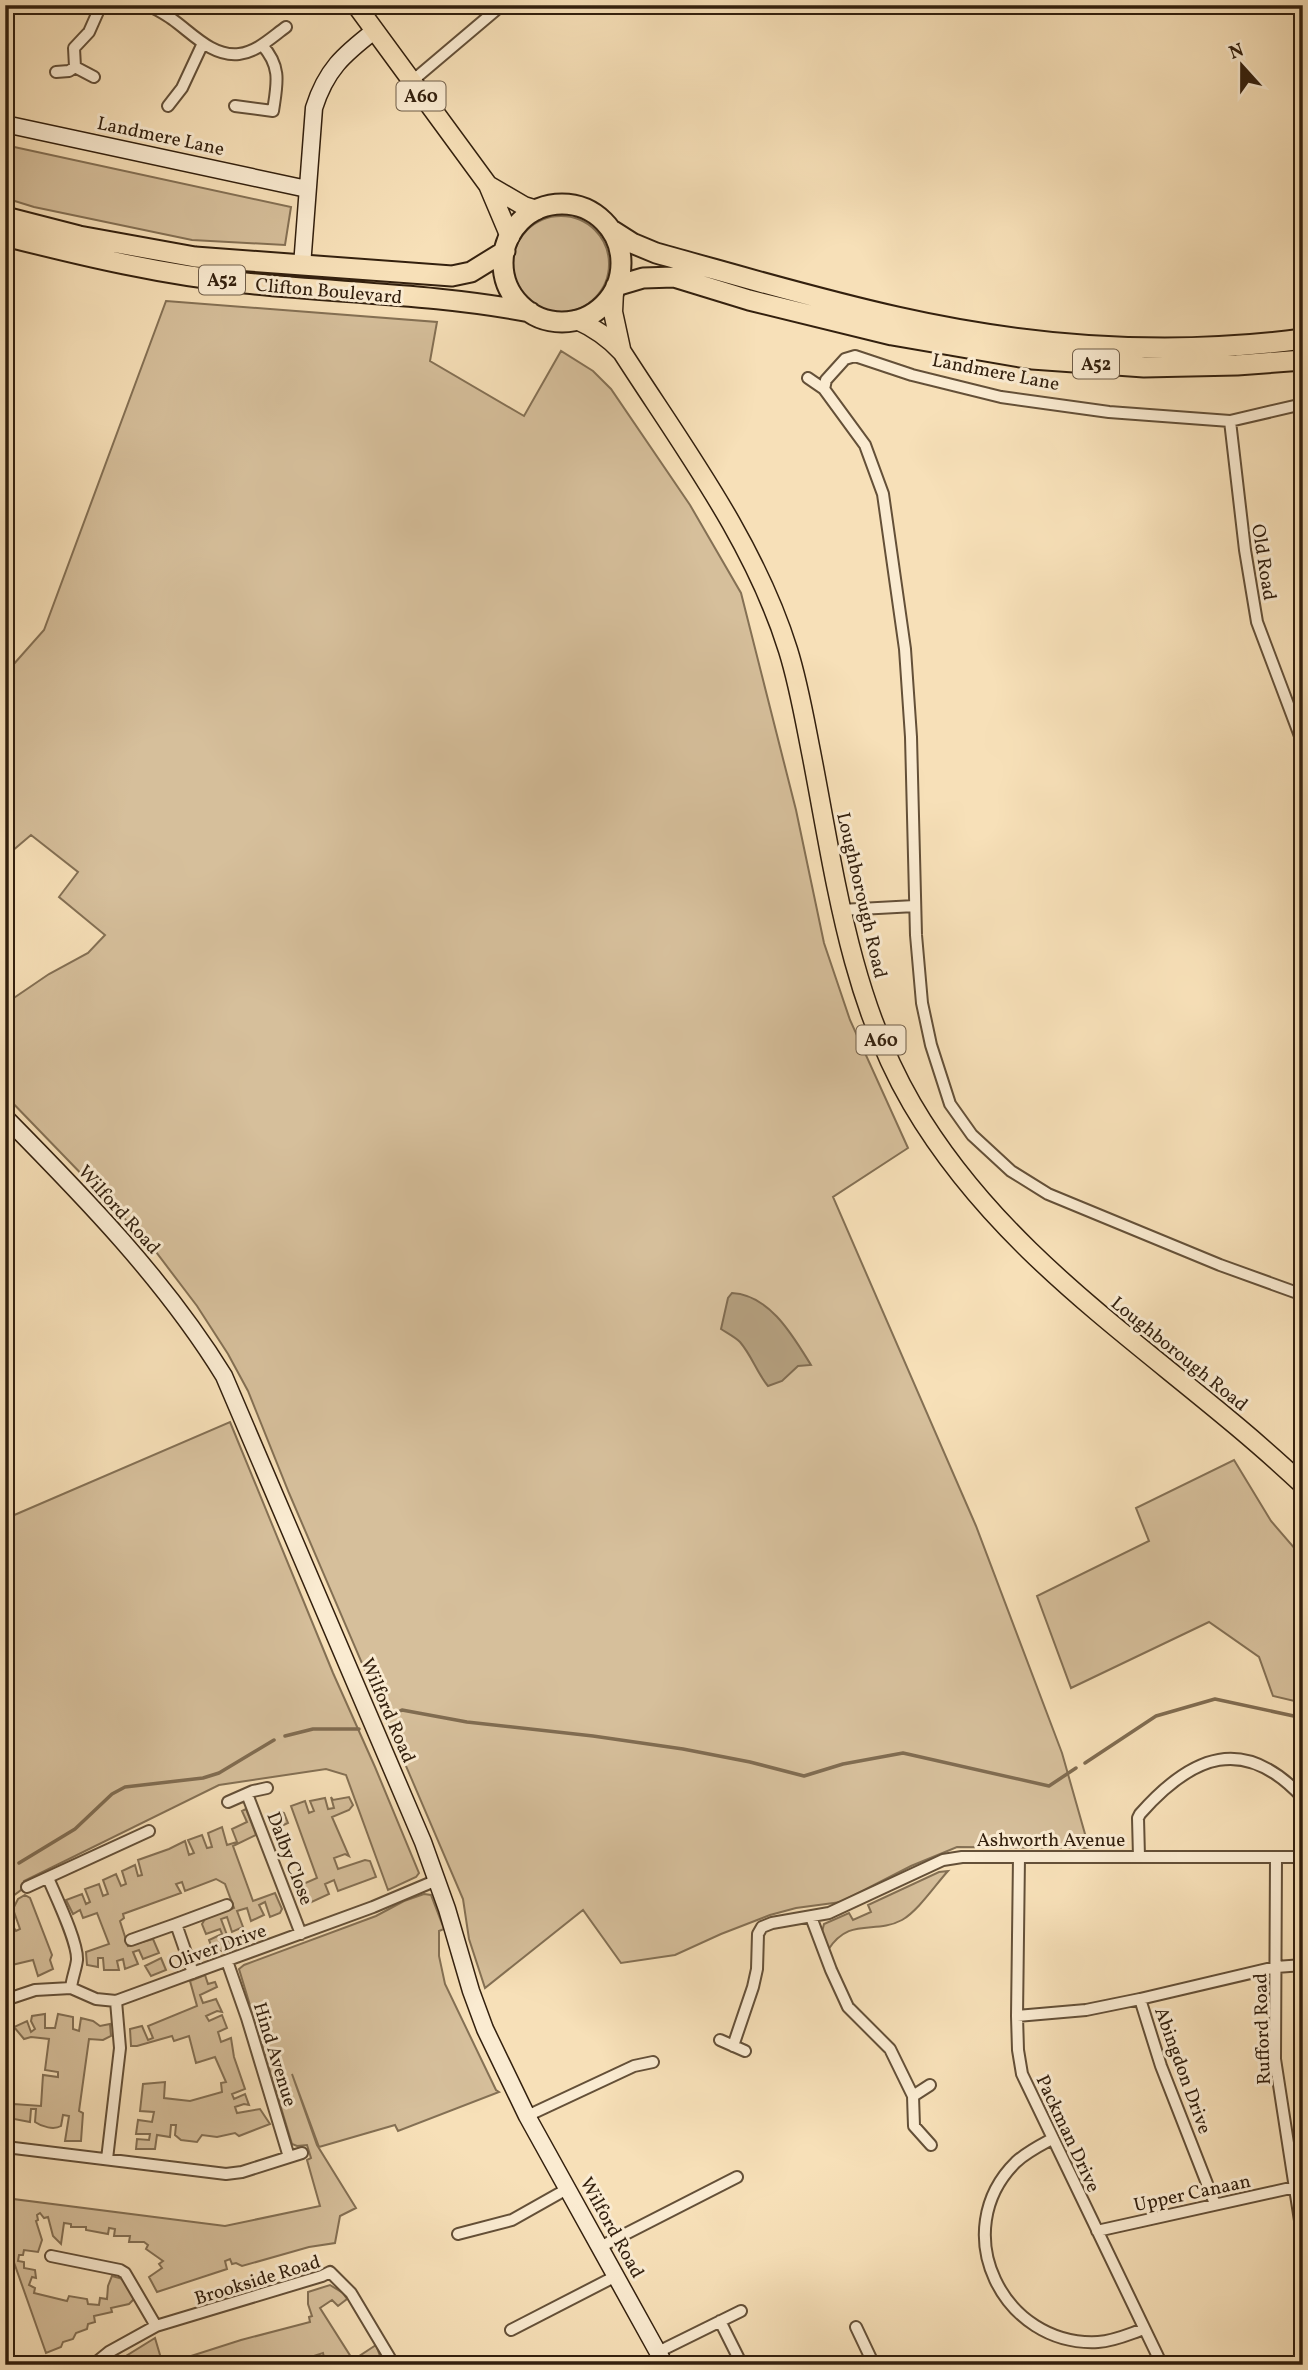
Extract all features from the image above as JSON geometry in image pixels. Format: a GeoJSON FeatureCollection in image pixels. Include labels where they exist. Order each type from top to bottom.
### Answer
{"type":"FeatureCollection","features":[{"type":"Feature","properties":{"kind":"highway","name":"A52"},"geometry":{"type":"LineString","coordinates":[[507,244],[517,226],[537,210],[550,206],[577,206],[590,211],[610,229],[632,243],[656,253],[884,314],[960,329],[1034,340],[1143,348],[1222,346],[1303,339]]}},
{"type":"Feature","properties":{"kind":"highway","name":"Clifton Boulevard"},"geometry":{"type":"LineString","coordinates":[[5,217],[79,236],[195,257],[452,276],[471,272],[507,244]]}},
{"type":"Feature","properties":{"kind":"highway"},"geometry":{"type":"LineString","coordinates":[[610,229],[621,257],[615,289]]}},
{"type":"Feature","properties":{"kind":"highway","name":"Clifton Boulevard"},"geometry":{"type":"LineString","coordinates":[[5,236],[110,262],[242,283],[486,303],[530,312]]}},
{"type":"Feature","properties":{"kind":"highway"},"geometry":{"type":"LineString","coordinates":[[507,244],[503,265],[505,279],[519,303],[530,312]]}},
{"type":"Feature","properties":{"kind":"highway","name":"A52"},"geometry":{"type":"LineString","coordinates":[[530,312],[552,321],[577,320],[602,306],[615,289],[643,278],[674,277],[748,300],[892,335],[1032,359],[1144,367],[1303,360]]}},
{"type":"Feature","properties":{"kind":"main road","name":"A60"},"geometry":{"type":"LineString","coordinates":[[356,5],[488,184],[507,244]]}},
{"type":"Feature","properties":{"kind":"main road"},"geometry":{"type":"LineString","coordinates":[[302,266],[314,108],[330,70],[346,53],[374,31]]}},
{"type":"Feature","properties":{"kind":"main road","name":"Landmere Lane"},"geometry":{"type":"LineString","coordinates":[[5,124],[243,173],[307,189]]}},
{"type":"Feature","properties":{"kind":"main road","name":"A60"},"geometry":{"type":"LineString","coordinates":[[488,184],[524,206],[537,210]]}},
{"type":"Feature","properties":{"kind":"main road","name":"Loughborough Road"},"geometry":{"type":"LineString","coordinates":[[615,289],[613,312],[622,352]]}},
{"type":"Feature","properties":{"kind":"main road","name":"Loughborough Road"},"geometry":{"type":"LineString","coordinates":[[577,320],[602,333],[622,352],[722,508],[759,576],[788,651],[801,701],[841,910],[861,986],[887,1055],[912,1105],[963,1179],[1027,1250],[1080,1299],[1231,1420],[1303,1485]]}},
{"type":"Feature","properties":{"kind":"main road","name":"Wilford Road"},"geometry":{"type":"LineString","coordinates":[[5,1116],[56,1168],[182,1312],[224,1376],[424,1842],[480,2017],[527,2116],[661,2359]]}},
{"type":"Feature","properties":{"kind":"street"},"geometry":{"type":"LineString","coordinates":[[75,67],[74,48],[89,32],[101,5]]}},
{"type":"Feature","properties":{"kind":"street"},"geometry":{"type":"LineString","coordinates":[[411,82],[502,5]]}},
{"type":"Feature","properties":{"kind":"street"},"geometry":{"type":"LineString","coordinates":[[151,6],[203,43],[222,52],[239,54],[262,45],[286,27]]}},
{"type":"Feature","properties":{"kind":"street"},"geometry":{"type":"LineString","coordinates":[[168,106],[181,88],[203,43]]}},
{"type":"Feature","properties":{"kind":"street"},"geometry":{"type":"LineString","coordinates":[[235,106],[273,111],[278,77],[271,56],[262,45]]}},
{"type":"Feature","properties":{"kind":"street"},"geometry":{"type":"LineString","coordinates":[[55,72],[69,71],[75,67]]}},
{"type":"Feature","properties":{"kind":"street"},"geometry":{"type":"LineString","coordinates":[[75,67],[94,78]]}},
{"type":"Feature","properties":{"kind":"street","name":"Landmere Lane"},"geometry":{"type":"LineString","coordinates":[[824,389],[826,380],[845,359],[855,356],[912,375],[1001,397],[1109,412],[1230,421],[1303,404]]}},
{"type":"Feature","properties":{"kind":"street"},"geometry":{"type":"LineString","coordinates":[[808,378],[824,389]]}},
{"type":"Feature","properties":{"kind":"street","name":"Loughborough Road"},"geometry":{"type":"LineString","coordinates":[[824,389],[865,445],[880,483],[905,649],[911,737],[915,906],[922,1003],[931,1045],[950,1104],[972,1135],[1011,1171],[1048,1194],[1220,1265],[1303,1295]]}},
{"type":"Feature","properties":{"kind":"street","name":"Old Road"},"geometry":{"type":"LineString","coordinates":[[1230,421],[1245,550],[1257,622],[1303,744]]}},
{"type":"Feature","properties":{"kind":"street"},"geometry":{"type":"LineString","coordinates":[[841,910],[915,906]]}},
{"type":"Feature","properties":{"kind":"street"},"geometry":{"type":"LineString","coordinates":[[1139,1857],[1140,1814],[1173,1782],[1212,1760],[1231,1757],[1260,1765],[1290,1784],[1303,1798]]}},
{"type":"Feature","properties":{"kind":"street"},"geometry":{"type":"LineString","coordinates":[[228,1802],[267,1788]]}},
{"type":"Feature","properties":{"kind":"street","name":"Dalby Close"},"geometry":{"type":"LineString","coordinates":[[247,1794],[301,1934]]}},
{"type":"Feature","properties":{"kind":"street"},"geometry":{"type":"LineString","coordinates":[[27,1887],[149,1831]]}},
{"type":"Feature","properties":{"kind":"street","name":"Packman Drive"},"geometry":{"type":"LineString","coordinates":[[1019,1857],[1017,2016],[1022,2074],[1162,2365]]}},
{"type":"Feature","properties":{"kind":"street","name":"Rufford Road"},"geometry":{"type":"LineString","coordinates":[[1276,1857],[1275,2059],[1303,2240]]}},
{"type":"Feature","properties":{"kind":"street","name":"Ashworth Avenue"},"geometry":{"type":"LineString","coordinates":[[733,2046],[754,1987],[758,1934],[762,1927],[843,1908],[948,1859],[1303,1857]]}},
{"type":"Feature","properties":{"kind":"street"},"geometry":{"type":"LineString","coordinates":[[48,1878],[75,1946],[77,1960],[71,1988]]}},
{"type":"Feature","properties":{"kind":"street","name":"Oliver Drive"},"geometry":{"type":"LineString","coordinates":[[116,2001],[373,1907],[437,1880]]}},
{"type":"Feature","properties":{"kind":"street"},"geometry":{"type":"LineString","coordinates":[[131,1940],[227,1905]]}},
{"type":"Feature","properties":{"kind":"street"},"geometry":{"type":"LineString","coordinates":[[811,1917],[848,2007],[888,2046],[913,2096],[914,2126],[931,2145]]}},
{"type":"Feature","properties":{"kind":"street"},"geometry":{"type":"LineString","coordinates":[[176,1924],[193,1973]]}},
{"type":"Feature","properties":{"kind":"street","name":"Hind Avenue"},"geometry":{"type":"LineString","coordinates":[[226,1961],[247,2018],[289,2157]]}},
{"type":"Feature","properties":{"kind":"street","name":"Abingdon Drive"},"geometry":{"type":"LineString","coordinates":[[1215,2204],[1161,2066],[1140,1999],[1276,1967],[1303,1965]]}},
{"type":"Feature","properties":{"kind":"street"},"geometry":{"type":"LineString","coordinates":[[5,2000],[35,1990],[71,1988],[96,1999],[116,2001],[120,2049],[107,2159]]}},
{"type":"Feature","properties":{"kind":"street"},"geometry":{"type":"LineString","coordinates":[[1017,2016],[1087,2010],[1140,1999]]}},
{"type":"Feature","properties":{"kind":"street"},"geometry":{"type":"LineString","coordinates":[[720,2040],[745,2051]]}},
{"type":"Feature","properties":{"kind":"street"},"geometry":{"type":"LineString","coordinates":[[527,2116],[634,2066],[653,2062]]}},
{"type":"Feature","properties":{"kind":"street"},"geometry":{"type":"LineString","coordinates":[[913,2096],[930,2085]]}},
{"type":"Feature","properties":{"kind":"street"},"geometry":{"type":"LineString","coordinates":[[1052,2139],[1017,2161],[992,2199],[987,2215],[985,2239],[988,2262],[997,2284],[1019,2314],[1052,2335],[1098,2342],[1144,2329]]}},
{"type":"Feature","properties":{"kind":"street"},"geometry":{"type":"LineString","coordinates":[[14,2148],[226,2174],[242,2172],[302,2153]]}},
{"type":"Feature","properties":{"kind":"street"},"geometry":{"type":"LineString","coordinates":[[600,2246],[737,2177]]}},
{"type":"Feature","properties":{"kind":"street","name":"Upper Canaan"},"geometry":{"type":"LineString","coordinates":[[1097,2231],[1295,2187]]}},
{"type":"Feature","properties":{"kind":"street"},"geometry":{"type":"LineString","coordinates":[[458,2234],[512,2220],[567,2189]]}},
{"type":"Feature","properties":{"kind":"street"},"geometry":{"type":"LineString","coordinates":[[51,2256],[125,2273],[156,2326]]}},
{"type":"Feature","properties":{"kind":"street","name":"Brookside Road"},"geometry":{"type":"LineString","coordinates":[[93,2365],[156,2326],[322,2277],[330,2272],[352,2293],[393,2364]]}},
{"type":"Feature","properties":{"kind":"street"},"geometry":{"type":"LineString","coordinates":[[512,2330],[616,2276]]}},
{"type":"Feature","properties":{"kind":"street"},"geometry":{"type":"LineString","coordinates":[[661,2359],[720,2321],[741,2311]]}},
{"type":"Feature","properties":{"kind":"street"},"geometry":{"type":"LineString","coordinates":[[720,2321],[742,2365]]}},
{"type":"Feature","properties":{"kind":"street"},"geometry":{"type":"LineString","coordinates":[[856,2327],[874,2365]]}},
{"type":"Feature","properties":{"kind":"street"},"geometry":{"type":"LineString","coordinates":[[109,2353],[113,2365]]}},
{"type":"Feature","properties":{"kind":"shaded area"},"geometry":{"type":"Polygon","coordinates":[[[5,145],[291,207],[285,245],[192,240],[34,207],[5,198],[5,145]]]}},
{"type":"Feature","properties":{"kind":"shaded area"},"geometry":{"type":"Polygon","coordinates":[[[561,216],[579,220],[595,230],[605,246],[609,264],[605,282],[595,298],[579,308],[561,312],[543,308],[527,298],[517,282],[513,264],[517,246],[527,230],[543,220],[561,216]]]}},
{"type":"Feature","properties":{"kind":"shaded area"},"geometry":{"type":"Polygon","coordinates":[[[166,301],[437,322],[430,361],[524,416],[561,351],[593,371],[611,389],[690,505],[741,593],[796,810],[824,943],[850,1020],[908,1148],[833,1197],[976,1526],[1062,1753],[1089,1848],[957,1847],[911,1866],[841,1902],[796,1908],[770,1915],[675,1955],[621,1963],[583,1910],[485,1988],[469,1939],[463,1899],[248,1391],[197,1306],[153,1248],[5,1095],[5,1004],[49,974],[88,953],[105,935],[59,897],[78,872],[31,835],[5,857],[5,674],[44,630],[166,301]]]}},
{"type":"Feature","properties":{"kind":"shaded area"},"geometry":{"type":"Polygon","coordinates":[[[732,1293],[746,1295],[769,1309],[788,1330],[811,1365],[798,1366],[782,1381],[768,1386],[740,1342],[721,1329],[728,1298],[732,1293]]]}},
{"type":"Feature","properties":{"kind":"shaded area"},"geometry":{"type":"Polygon","coordinates":[[[230,1422],[419,1873],[388,1890],[346,1775],[326,1769],[219,1785],[24,1881],[25,1887],[5,1902],[5,1519],[230,1422]]]}},
{"type":"Feature","properties":{"kind":"shaded area"},"geometry":{"type":"Polygon","coordinates":[[[1234,1460],[1271,1521],[1303,1558],[1303,1703],[1273,1696],[1259,1657],[1209,1622],[1071,1688],[1037,1596],[1149,1541],[1136,1508],[1234,1460]]]}},
{"type":"Feature","properties":{"kind":"shaded area"},"geometry":{"type":"Polygon","coordinates":[[[331,1797],[333,1800],[349,1797],[353,1805],[349,1810],[332,1817],[349,1856],[345,1854],[334,1858],[338,1869],[365,1860],[370,1861],[376,1877],[338,1891],[334,1880],[325,1884],[329,1894],[303,1906],[294,1888],[317,1878],[291,1806],[305,1801],[309,1813],[314,1811],[310,1801],[325,1798],[328,1809],[334,1808],[331,1797]]]}},
{"type":"Feature","properties":{"kind":"shaded area"},"geometry":{"type":"Polygon","coordinates":[[[246,1809],[256,1835],[233,1846],[253,1901],[275,1893],[282,1909],[280,1913],[270,1917],[265,1902],[259,1905],[264,1915],[251,1921],[247,1908],[237,1911],[243,1927],[232,1932],[227,1917],[221,1919],[230,1943],[228,1949],[214,1953],[209,1940],[222,1934],[220,1929],[206,1934],[202,1924],[205,1919],[234,1908],[225,1884],[216,1879],[185,1891],[182,1882],[176,1884],[181,1893],[123,1914],[124,1918],[120,1921],[128,1946],[153,1939],[159,1953],[143,1959],[139,1950],[133,1952],[138,1964],[125,1969],[123,1959],[117,1961],[119,1970],[104,1970],[103,1958],[98,1958],[98,1967],[87,1965],[86,1952],[109,1944],[97,1913],[83,1918],[80,1910],[73,1914],[66,1900],[82,1894],[86,1904],[90,1902],[85,1889],[99,1884],[103,1896],[108,1894],[103,1880],[116,1874],[121,1886],[126,1884],[122,1871],[135,1865],[138,1876],[142,1875],[138,1860],[185,1841],[189,1855],[194,1853],[188,1840],[202,1835],[207,1848],[212,1847],[208,1833],[222,1827],[227,1845],[237,1842],[232,1829],[247,1822],[242,1811],[246,1809]]]}},
{"type":"Feature","properties":{"kind":"shaded area"},"geometry":{"type":"Polygon","coordinates":[[[281,1812],[288,1823],[273,1830],[267,1817],[281,1812]]]}},
{"type":"Feature","properties":{"kind":"shaded area"},"geometry":{"type":"Polygon","coordinates":[[[948,1871],[920,1904],[902,1920],[845,1933],[828,1950],[822,1932],[824,1924],[849,1913],[853,1920],[871,1912],[868,1905],[939,1872],[948,1871]]]}},
{"type":"Feature","properties":{"kind":"shaded area"},"geometry":{"type":"Polygon","coordinates":[[[424,1894],[431,1895],[444,1929],[439,1931],[439,1956],[445,1984],[499,2092],[398,2131],[395,2125],[319,2147],[292,2074],[317,2145],[356,2208],[340,2216],[335,2243],[309,2247],[242,2266],[232,2264],[230,2259],[225,2261],[227,2269],[157,2292],[149,2277],[162,2268],[159,2264],[163,2261],[146,2249],[148,2245],[144,2242],[129,2242],[130,2236],[114,2236],[115,2229],[109,2228],[108,2234],[86,2230],[86,2227],[71,2227],[71,2224],[64,2223],[61,2244],[53,2236],[48,2217],[44,2218],[40,2213],[36,2221],[42,2240],[38,2252],[24,2250],[18,2261],[24,2262],[24,2268],[35,2270],[36,2278],[32,2277],[29,2285],[35,2288],[34,2293],[67,2301],[69,2296],[87,2299],[88,2304],[99,2305],[100,2298],[107,2299],[112,2276],[123,2279],[134,2299],[129,2304],[111,2308],[112,2312],[94,2316],[95,2322],[88,2324],[87,2329],[76,2333],[73,2339],[63,2342],[61,2347],[46,2353],[5,2237],[5,2198],[225,2226],[320,2206],[307,2160],[311,2158],[307,2145],[292,2144],[239,1969],[376,1916],[424,1894]]]}},
{"type":"Feature","properties":{"kind":"shaded area"},"geometry":{"type":"Polygon","coordinates":[[[25,1895],[30,1898],[52,1955],[50,1960],[53,1969],[38,1976],[33,1960],[12,1965],[5,1970],[5,1931],[20,1929],[13,1909],[18,1899],[25,1895]]]}},
{"type":"Feature","properties":{"kind":"shaded area"},"geometry":{"type":"Polygon","coordinates":[[[161,1958],[166,1970],[151,1976],[145,1966],[161,1958]]]}},
{"type":"Feature","properties":{"kind":"shaded area"},"geometry":{"type":"Polygon","coordinates":[[[205,1975],[208,1984],[215,1982],[217,1987],[200,1995],[203,2003],[216,1999],[222,2012],[217,2011],[206,2016],[209,2021],[222,2015],[227,2028],[218,2032],[221,2042],[231,2038],[234,2057],[245,2089],[232,2094],[234,2099],[245,2094],[249,2105],[235,2107],[237,2113],[260,2109],[270,2124],[239,2136],[235,2133],[217,2137],[202,2135],[197,2142],[181,2140],[175,2135],[176,2125],[171,2125],[170,2137],[157,2135],[155,2149],[136,2149],[137,2139],[149,2140],[150,2134],[136,2134],[138,2120],[152,2122],[154,2112],[140,2111],[143,2084],[165,2082],[164,2098],[190,2101],[222,2092],[221,2083],[226,2082],[215,2057],[196,2063],[189,2036],[174,2041],[172,2036],[131,2046],[130,2029],[142,2026],[148,2040],[153,2038],[148,2026],[197,2006],[190,1981],[205,1975]]]}},
{"type":"Feature","properties":{"kind":"shaded area"},"geometry":{"type":"Polygon","coordinates":[[[45,2014],[45,2028],[55,2028],[58,2014],[73,2017],[73,2029],[79,2031],[81,2018],[100,2026],[110,2024],[111,2036],[103,2040],[89,2039],[79,2111],[83,2113],[81,2141],[65,2141],[69,2116],[63,2115],[61,2126],[55,2128],[44,2127],[35,2122],[36,2109],[31,2109],[30,2122],[14,2119],[14,2104],[41,2106],[43,2075],[58,2077],[58,2072],[45,2070],[49,2039],[24,2039],[14,2027],[27,2021],[31,2032],[35,2029],[32,2016],[45,2014]]]}},
{"type":"Feature","properties":{"kind":"shaded area"},"geometry":{"type":"Polygon","coordinates":[[[330,2285],[347,2299],[338,2306],[332,2300],[320,2308],[353,2360],[376,2345],[380,2356],[378,2360],[365,2365],[326,2365],[323,2353],[286,2365],[163,2365],[310,2322],[309,2317],[312,2316],[308,2292],[330,2285]]]}},
{"type":"Feature","properties":{"kind":"shaded area"},"geometry":{"type":"Polygon","coordinates":[[[155,2338],[163,2365],[146,2365],[144,2361],[128,2365],[126,2356],[155,2338]]]}},
{"type":"Feature","properties":{"kind":"waterway"},"geometry":{"type":"LineString","coordinates":[[1085,1763],[1156,1716],[1215,1699],[1303,1718]]}},
{"type":"Feature","properties":{"kind":"waterway"},"geometry":{"type":"LineString","coordinates":[[384,1719],[402,1710],[467,1722],[683,1749],[804,1776],[843,1764],[903,1753],[1049,1786],[1076,1768]]}},
{"type":"Feature","properties":{"kind":"waterway"},"geometry":{"type":"LineString","coordinates":[[285,1736],[313,1729],[359,1729]]}},
{"type":"Feature","properties":{"kind":"waterway"},"geometry":{"type":"LineString","coordinates":[[19,1863],[75,1829],[112,1794],[125,1787],[203,1778],[219,1773],[274,1740]]}},
{"type":"Feature","properties":{"kind":"waterway"},"geometry":{"type":"LineString","coordinates":[[5,1873],[8,1870]]}}]}
